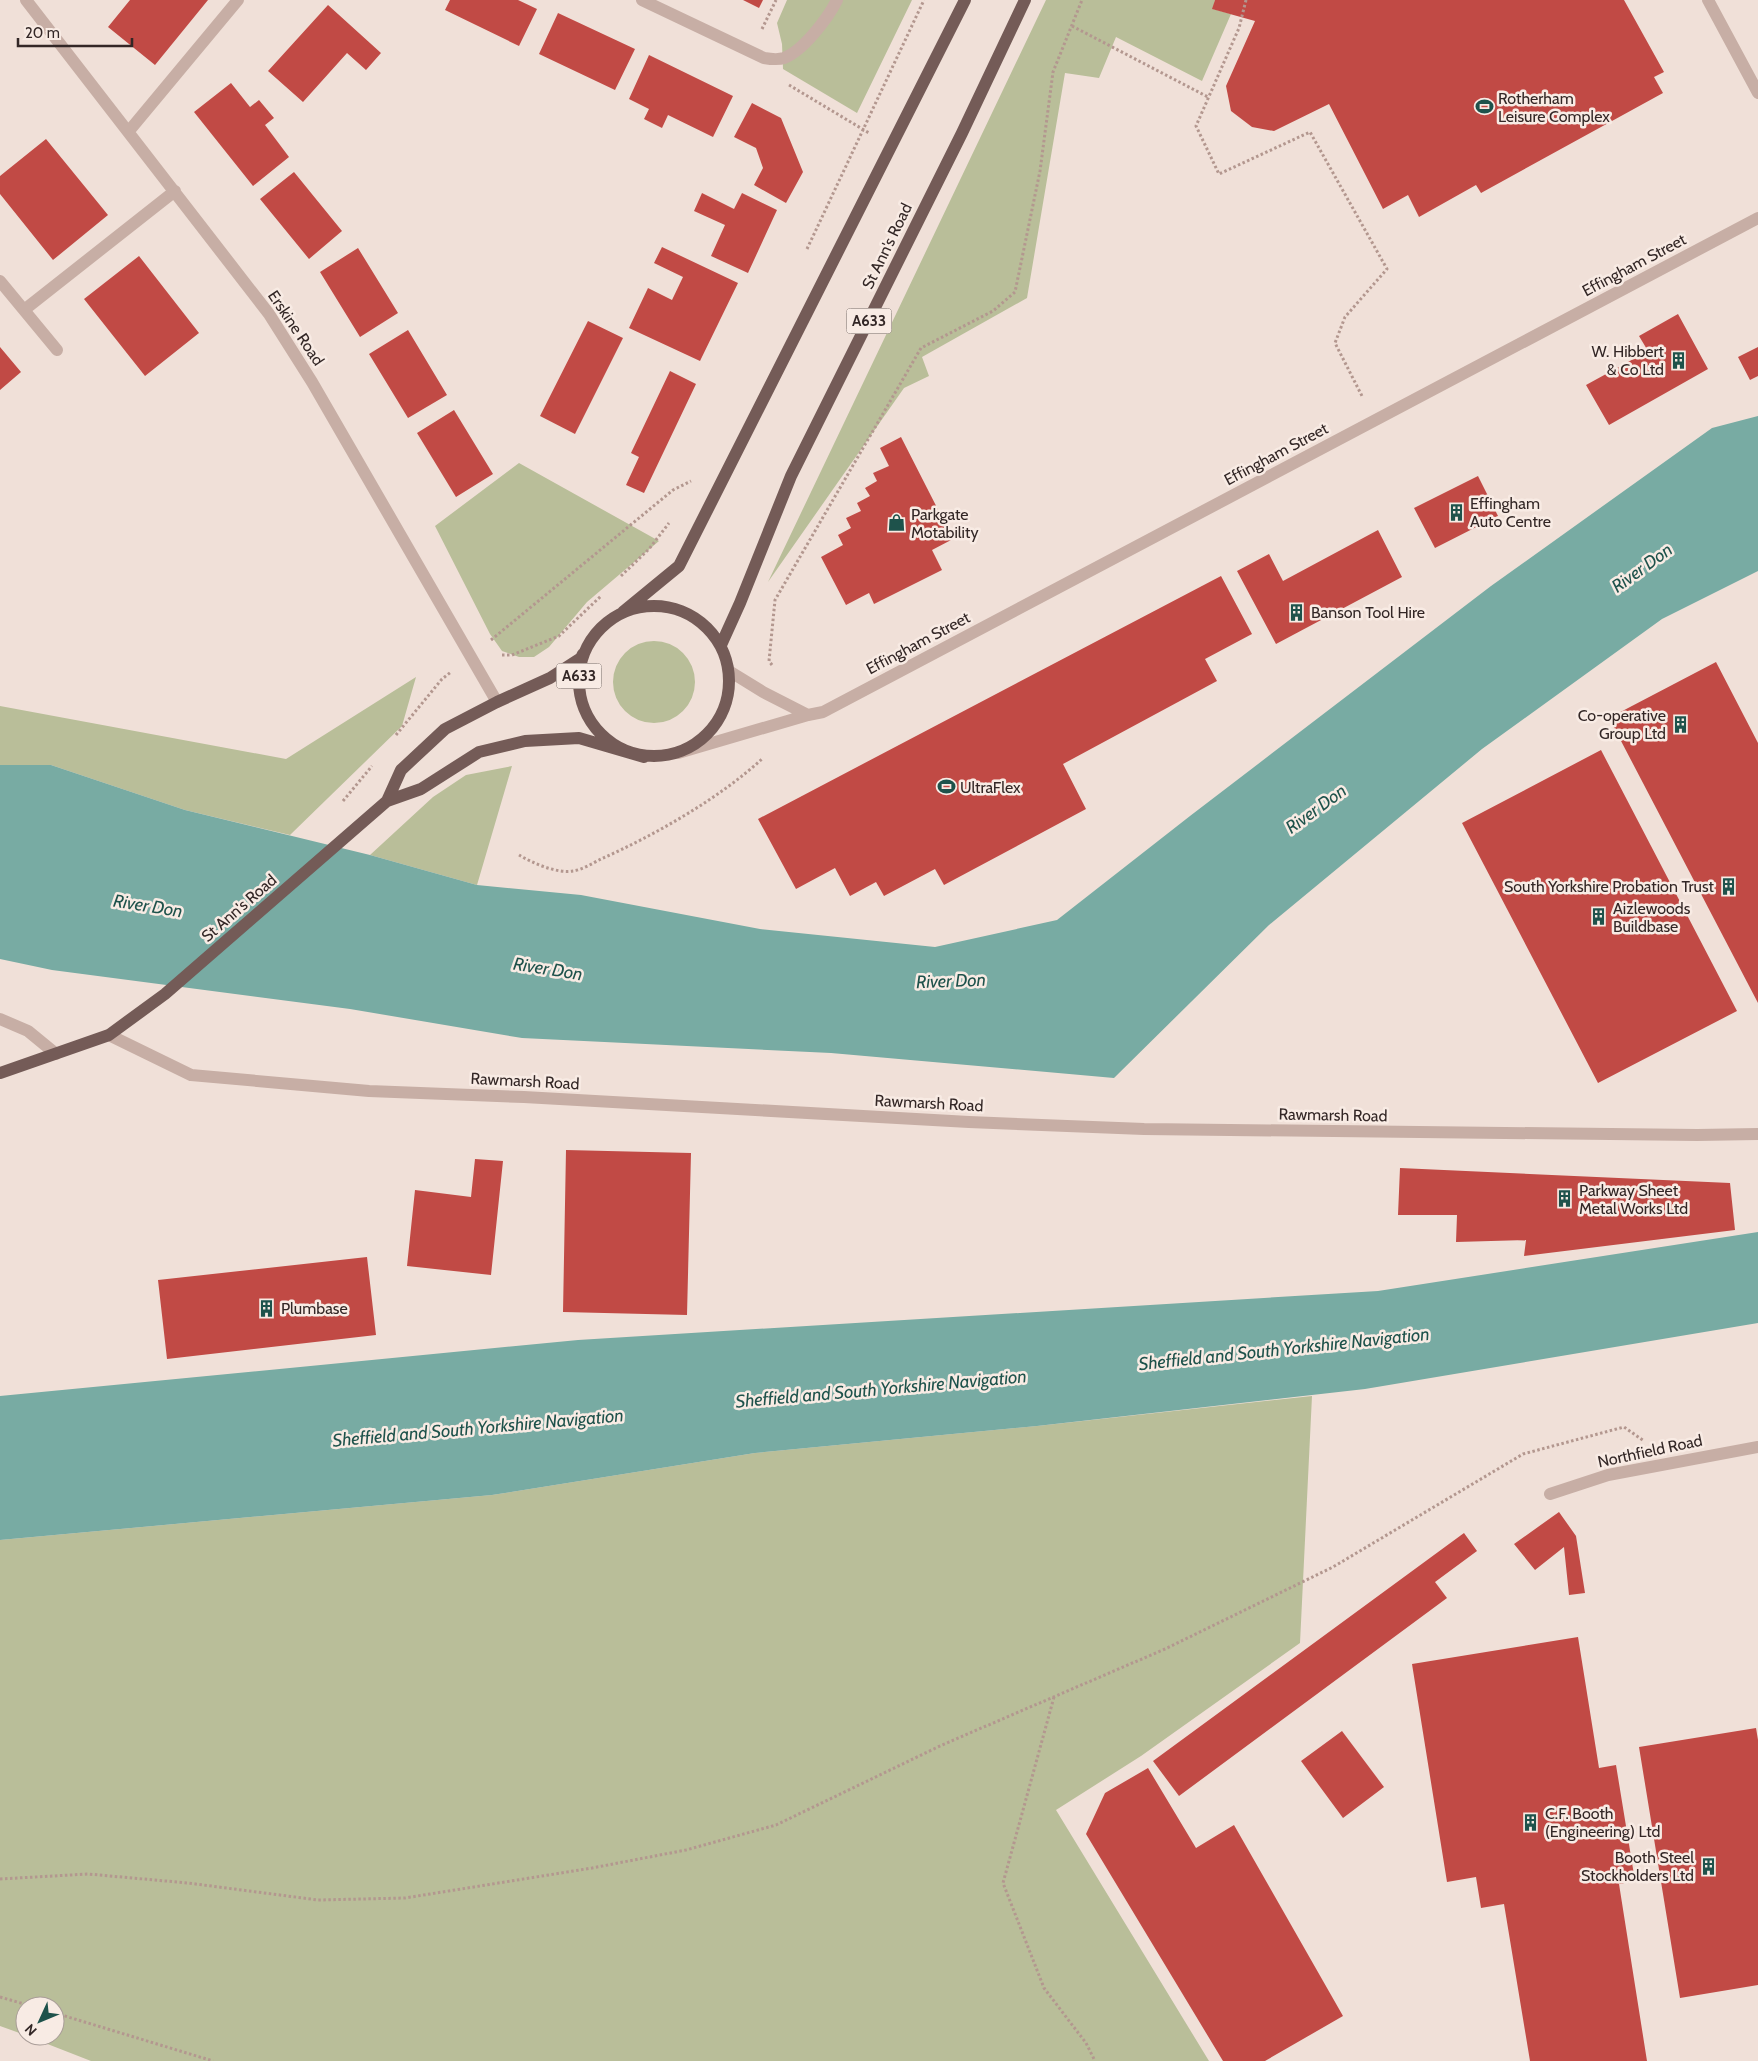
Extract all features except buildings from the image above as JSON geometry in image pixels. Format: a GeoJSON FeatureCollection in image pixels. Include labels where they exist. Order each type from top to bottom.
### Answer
{"type":"FeatureCollection","features":[{"type":"Feature","properties":{"kind":"main road","name":"St Ann's Road"},"geometry":{"type":"LineString","coordinates":[[387,801],[401,770],[445,729],[497,702],[550,678],[581,658],[596,632],[679,566],[966,0]]}},
{"type":"Feature","properties":{"kind":"main road","name":"St Ann's Road"},"geometry":{"type":"LineString","coordinates":[[721,645],[791,476],[1026,0]]}},
{"type":"Feature","properties":{"kind":"main road","name":"St Ann's Road"},"geometry":{"type":"LineString","coordinates":[[109,1035],[165,994],[387,801],[421,789],[479,752],[525,741],[579,738],[644,757],[678,753],[704,738],[723,712],[730,686],[729,671],[721,645],[695,618],[681,610],[655,605],[623,612]]}},
{"type":"Feature","properties":{"kind":"main road","name":"St Ann's Road"},"geometry":{"type":"LineString","coordinates":[[585,651],[578,670],[581,704],[592,726],[611,744],[644,757]]}},
{"type":"Feature","properties":{"kind":"main road","name":"A633"},"geometry":{"type":"LineString","coordinates":[[0,1073],[109,1035]]}},
{"type":"Feature","properties":{"kind":"street","name":"Erskine Road"},"geometry":{"type":"LineString","coordinates":[[26,0],[129,131],[268,314],[312,382],[497,702]]}},
{"type":"Feature","properties":{"kind":"street"},"geometry":{"type":"LineString","coordinates":[[129,131],[238,0]]}},
{"type":"Feature","properties":{"kind":"street"},"geometry":{"type":"LineString","coordinates":[[642,0],[764,58],[782,59],[797,52],[834,5]]}},
{"type":"Feature","properties":{"kind":"street"},"geometry":{"type":"LineString","coordinates":[[1708,0],[1758,94]]}},
{"type":"Feature","properties":{"kind":"street"},"geometry":{"type":"LineString","coordinates":[[24,310],[175,191]]}},
{"type":"Feature","properties":{"kind":"street","name":"Effingham Street"},"geometry":{"type":"LineString","coordinates":[[678,753],[823,712],[1758,218]]}},
{"type":"Feature","properties":{"kind":"street"},"geometry":{"type":"LineString","coordinates":[[0,281],[57,350]]}},
{"type":"Feature","properties":{"kind":"street"},"geometry":{"type":"LineString","coordinates":[[729,671],[763,692],[808,715]]}},
{"type":"Feature","properties":{"kind":"street"},"geometry":{"type":"LineString","coordinates":[[0,1019],[28,1031],[56,1054]]}},
{"type":"Feature","properties":{"kind":"street","name":"Rawmarsh Road"},"geometry":{"type":"LineString","coordinates":[[109,1035],[191,1075],[369,1091],[534,1097],[969,1122],[1144,1129],[1758,1134]]}},
{"type":"Feature","properties":{"kind":"street","name":"Northfield Road"},"geometry":{"type":"LineString","coordinates":[[1550,1494],[1608,1475],[1758,1447]]}},
{"type":"Feature","properties":{"kind":"path"},"geometry":{"type":"LineString","coordinates":[[805,252],[924,0]]}},
{"type":"Feature","properties":{"kind":"path"},"geometry":{"type":"LineString","coordinates":[[775,669],[769,662],[775,600],[921,348],[993,311],[1015,292],[1040,171],[1053,72],[1082,1],[1076,0]]}},
{"type":"Feature","properties":{"kind":"path"},"geometry":{"type":"LineString","coordinates":[[1246,0],[1239,28],[1196,126],[1219,174],[1310,132],[1387,269],[1345,317],[1335,343],[1374,421]]}},
{"type":"Feature","properties":{"kind":"path"},"geometry":{"type":"LineString","coordinates":[[1072,26],[1208,97]]}},
{"type":"Feature","properties":{"kind":"path"},"geometry":{"type":"LineString","coordinates":[[764,58],[777,77],[891,147]]}},
{"type":"Feature","properties":{"kind":"path"},"geometry":{"type":"LineString","coordinates":[[392,740],[442,679],[673,490],[732,462]]}},
{"type":"Feature","properties":{"kind":"path"},"geometry":{"type":"LineString","coordinates":[[614,583],[649,549],[672,519]]}},
{"type":"Feature","properties":{"kind":"path"},"geometry":{"type":"LineString","coordinates":[[471,657],[512,655],[559,636],[608,589]]}},
{"type":"Feature","properties":{"kind":"path"},"geometry":{"type":"LineString","coordinates":[[519,855],[537,866],[573,872],[626,848],[696,808],[746,773],[767,754]]}},
{"type":"Feature","properties":{"kind":"path"},"geometry":{"type":"LineString","coordinates":[[343,802],[374,763]]}},
{"type":"Feature","properties":{"kind":"path"},"geometry":{"type":"LineString","coordinates":[[0,1879],[88,1874],[188,1883],[318,1900],[404,1898],[592,1868],[686,1850],[776,1825],[942,1745],[1165,1649],[1333,1567],[1523,1454],[1624,1427],[1673,1462]]}},
{"type":"Feature","properties":{"kind":"path"},"geometry":{"type":"LineString","coordinates":[[1054,1696],[1004,1883],[1044,1988],[1086,2043],[1095,2061]]}},
{"type":"Feature","properties":{"kind":"path"},"geometry":{"type":"LineString","coordinates":[[0,1997],[15,2001]]}},
{"type":"Feature","properties":{"kind":"path"},"geometry":{"type":"LineString","coordinates":[[65,2016],[212,2061]]}},
{"type":"Feature","properties":{"kind":"green space"},"geometry":{"type":"Polygon","coordinates":[[[787,0],[912,0],[857,113],[783,69],[782,44],[777,23],[787,0]]]}},
{"type":"Feature","properties":{"kind":"green space"},"geometry":{"type":"Polygon","coordinates":[[[1046,0],[1215,0],[1213,9],[1231,14],[1202,81],[1116,37],[1099,78],[1065,73],[1027,298],[922,357],[929,376],[904,388],[768,582],[1046,0]]]}},
{"type":"Feature","properties":{"kind":"green space"},"geometry":{"type":"Polygon","coordinates":[[[519,463],[659,541],[587,602],[549,647],[534,657],[519,657],[502,651],[490,634],[435,526],[519,463]]]}},
{"type":"Feature","properties":{"kind":"green space"},"geometry":{"type":"Polygon","coordinates":[[[654,641],[670,644],[683,653],[692,666],[695,682],[692,698],[683,711],[670,720],[654,723],[638,720],[625,711],[616,698],[613,682],[616,666],[625,653],[638,644],[654,641]]]}},
{"type":"Feature","properties":{"kind":"green space"},"geometry":{"type":"Polygon","coordinates":[[[416,677],[402,726],[290,835],[185,810],[51,765],[0,765],[0,706],[286,759],[416,677]]]}},
{"type":"Feature","properties":{"kind":"green space"},"geometry":{"type":"Polygon","coordinates":[[[512,766],[477,885],[370,855],[433,797],[466,775],[512,766]]]}},
{"type":"Feature","properties":{"kind":"green space"},"geometry":{"type":"Polygon","coordinates":[[[1312,1396],[1300,1643],[1141,1756],[1056,1810],[1209,2061],[91,2061],[53,2046],[65,2046],[65,1996],[15,1996],[15,2031],[0,2026],[0,1540],[492,1495],[755,1453],[1037,1426],[1312,1396]]]}},
{"type":"Feature","properties":{"kind":"water","name":"River Don"},"geometry":{"type":"Polygon","coordinates":[[[1758,416],[1758,571],[1662,619],[1482,749],[1269,925],[1114,1078],[831,1053],[522,1038],[350,1009],[52,970],[0,959],[0,765],[51,765],[185,810],[370,855],[477,885],[581,895],[760,929],[935,947],[1057,920],[1491,586],[1712,428],[1758,416]]]}},
{"type":"Feature","properties":{"kind":"water","name":"Sheffield and South Yorkshire Navigation"},"geometry":{"type":"Polygon","coordinates":[[[1758,1232],[1758,1323],[1365,1389],[1037,1426],[755,1453],[492,1495],[0,1540],[0,1396],[578,1340],[1378,1291],[1758,1232]]]}},
{"type":"Feature","properties":{"kind":"place","name":"Rotherham Leisure Complex"},"geometry":{"type":"Point","coordinates":[1484,107]}},
{"type":"Feature","properties":{"kind":"place","name":"W. Hibbert & Co Ltd"},"geometry":{"type":"Point","coordinates":[1678,360]}},
{"type":"Feature","properties":{"kind":"place","name":"Effingham Auto Centre"},"geometry":{"type":"Point","coordinates":[1456,512]}},
{"type":"Feature","properties":{"kind":"place","name":"Parkgate Motability"},"geometry":{"type":"Point","coordinates":[897,523]}},
{"type":"Feature","properties":{"kind":"place","name":"Banson Tool Hire"},"geometry":{"type":"Point","coordinates":[1297,612]}},
{"type":"Feature","properties":{"kind":"place","name":"Co-operative Group Ltd"},"geometry":{"type":"Point","coordinates":[1680,724]}},
{"type":"Feature","properties":{"kind":"place","name":"UltraFlex"},"geometry":{"type":"Point","coordinates":[946,787]}},
{"type":"Feature","properties":{"kind":"place","name":"South Yorkshire Probation Trust"},"geometry":{"type":"Point","coordinates":[1728,886]}},
{"type":"Feature","properties":{"kind":"place","name":"Aizlewoods Buildbase"},"geometry":{"type":"Point","coordinates":[1599,917]}},
{"type":"Feature","properties":{"kind":"place","name":"Parkway Sheet Metal Works Ltd"},"geometry":{"type":"Point","coordinates":[1565,1199]}},
{"type":"Feature","properties":{"kind":"place","name":"Plumbase"},"geometry":{"type":"Point","coordinates":[267,1308]}},
{"type":"Feature","properties":{"kind":"place","name":"C.F. Booth (Engineering) Ltd"},"geometry":{"type":"Point","coordinates":[1531,1822]}},
{"type":"Feature","properties":{"kind":"place","name":"Booth Steel Stockholders Ltd"},"geometry":{"type":"Point","coordinates":[1708,1866]}}]}
